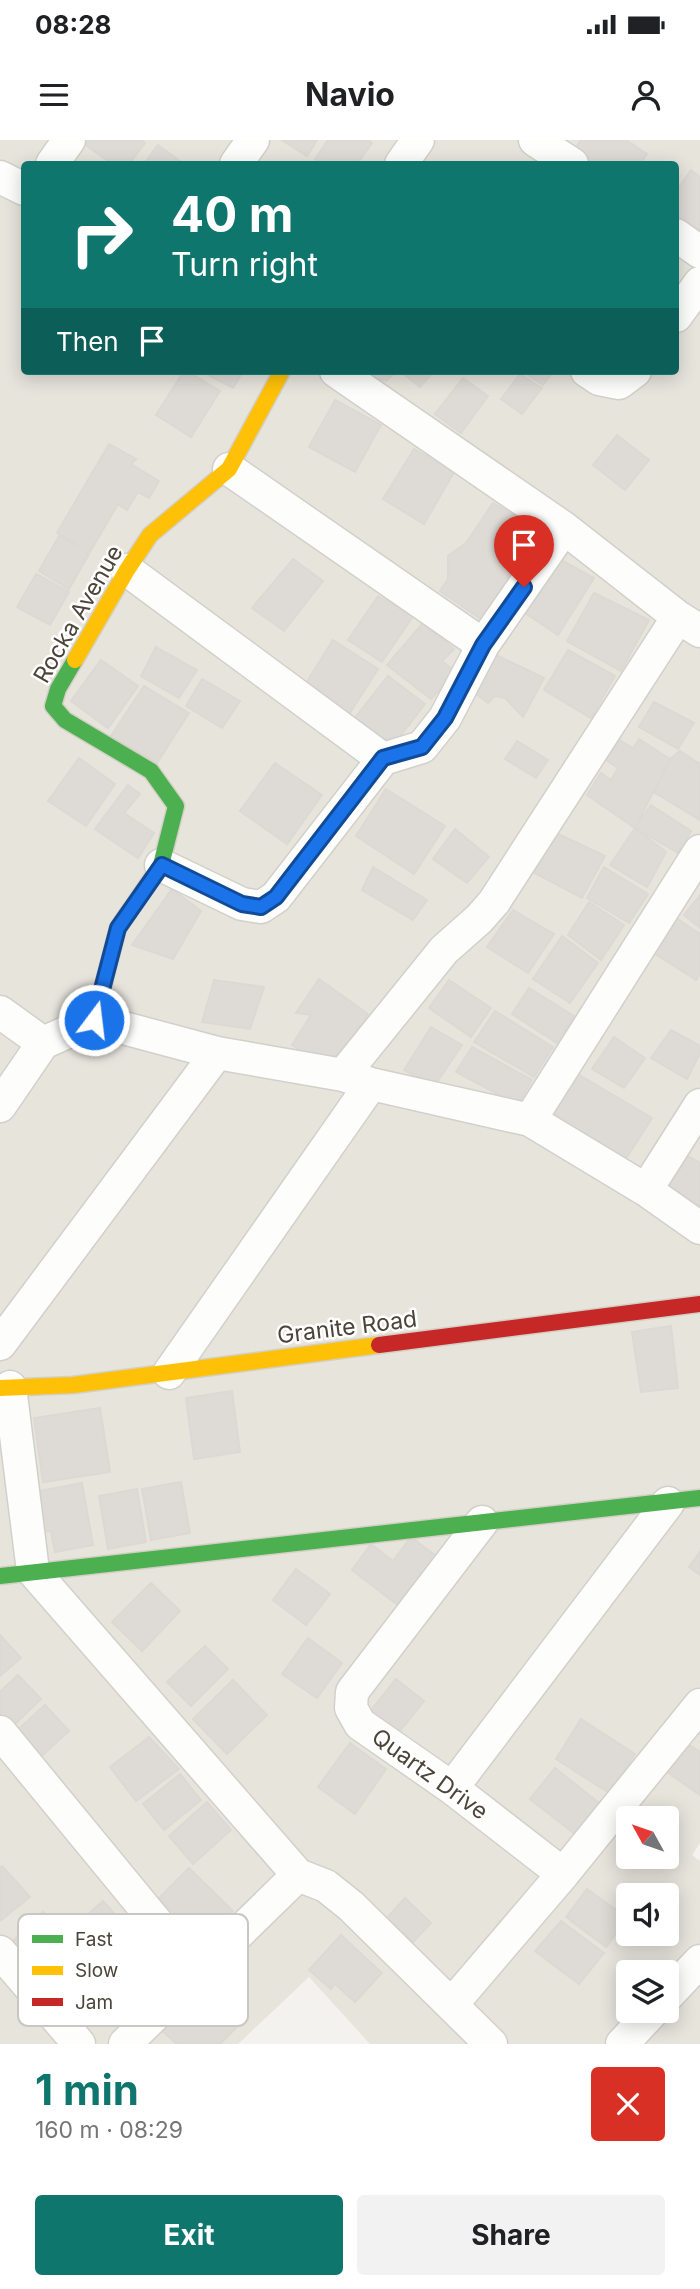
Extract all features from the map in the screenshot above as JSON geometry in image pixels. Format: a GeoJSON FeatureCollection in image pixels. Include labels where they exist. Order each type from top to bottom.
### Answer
{"type":"FeatureCollection","features":[{"type":"Feature","properties":{"kind":"street"},"geometry":{"type":"LineString","coordinates":[[53,161],[69,140]]}},
{"type":"Feature","properties":{"kind":"street"},"geometry":{"type":"LineString","coordinates":[[238,161],[253,140]]}},
{"type":"Feature","properties":{"kind":"street"},"geometry":{"type":"LineString","coordinates":[[403,161],[418,140]]}},
{"type":"Feature","properties":{"kind":"street"},"geometry":{"type":"LineString","coordinates":[[0,177],[21,188]]}},
{"type":"Feature","properties":{"kind":"street"},"geometry":{"type":"LineString","coordinates":[[679,237],[700,252]]}},
{"type":"Feature","properties":{"kind":"street"},"geometry":{"type":"LineString","coordinates":[[679,312],[700,283]]}},
{"type":"Feature","properties":{"kind":"street","name":"Rocka Avenue"},"geometry":{"type":"LineString","coordinates":[[94,1020],[118,928],[162,865],[176,806],[151,771],[65,720],[53,706],[58,688],[150,535],[229,469],[280,375]]}},
{"type":"Feature","properties":{"kind":"street"},"geometry":{"type":"LineString","coordinates":[[169,1373],[357,1079],[444,950],[494,902],[689,624],[564,528],[342,375]]}},
{"type":"Feature","properties":{"kind":"street"},"geometry":{"type":"LineString","coordinates":[[593,375],[599,379],[627,377]]}},
{"type":"Feature","properties":{"kind":"street"},"geometry":{"type":"LineString","coordinates":[[229,469],[483,645]]}},
{"type":"Feature","properties":{"kind":"street"},"geometry":{"type":"LineString","coordinates":[[162,865],[242,904],[261,907],[276,897],[383,758],[422,747],[445,718],[483,645],[564,528]]}},
{"type":"Feature","properties":{"kind":"street"},"geometry":{"type":"LineString","coordinates":[[127,570],[383,758]]}},
{"type":"Feature","properties":{"kind":"street"},"geometry":{"type":"LineString","coordinates":[[530,1120],[700,851]]}},
{"type":"Feature","properties":{"kind":"street"},"geometry":{"type":"LineString","coordinates":[[0,1012],[43,1043]]}},
{"type":"Feature","properties":{"kind":"street"},"geometry":{"type":"LineString","coordinates":[[0,1106],[43,1043],[94,1020],[217,1053],[357,1079],[530,1120],[646,1190],[700,1228]]}},
{"type":"Feature","properties":{"kind":"street"},"geometry":{"type":"LineString","coordinates":[[0,1344],[217,1053]]}},
{"type":"Feature","properties":{"kind":"street"},"geometry":{"type":"LineString","coordinates":[[646,1190],[700,1105]]}},
{"type":"Feature","properties":{"kind":"street","name":"Granite Road"},"geometry":{"type":"LineString","coordinates":[[5,1387],[73,1385],[700,1304]]}},
{"type":"Feature","properties":{"kind":"street"},"geometry":{"type":"LineString","coordinates":[[5,1387],[33,1571],[298,1875],[326,1886],[351,1906],[491,2044]]}},
{"type":"Feature","properties":{"kind":"street"},"geometry":{"type":"LineString","coordinates":[[0,1576],[700,1498]]}},
{"type":"Feature","properties":{"kind":"street"},"geometry":{"type":"LineString","coordinates":[[452,1788],[668,1503]]}},
{"type":"Feature","properties":{"kind":"street","name":"Quartz Drive"},"geometry":{"type":"LineString","coordinates":[[482,1522],[352,1692],[351,1708],[360,1724],[452,1788],[563,1874]]}},
{"type":"Feature","properties":{"kind":"street"},"geometry":{"type":"LineString","coordinates":[[452,2004],[563,1874],[700,1705]]}},
{"type":"Feature","properties":{"kind":"street"},"geometry":{"type":"LineString","coordinates":[[0,1732],[150,1914]]}},
{"type":"Feature","properties":{"kind":"street"},"geometry":{"type":"LineString","coordinates":[[248,1924],[298,1875]]}},
{"type":"Feature","properties":{"kind":"street"},"geometry":{"type":"LineString","coordinates":[[0,1952],[18,1973]]}},
{"type":"Feature","properties":{"kind":"street"},"geometry":{"type":"LineString","coordinates":[[679,1983],[700,1961]]}},
{"type":"Feature","properties":{"kind":"street"},"geometry":{"type":"LineString","coordinates":[[622,2044],[642,2023]]}},
{"type":"Feature","properties":{"kind":"street"},"geometry":{"type":"LineString","coordinates":[[64,2026],[79,2044]]}},
{"type":"Feature","properties":{"kind":"street"},"geometry":{"type":"LineString","coordinates":[[125,2044],[144,2026]]}},
{"type":"Feature","properties":{"kind":"shaded area"},"geometry":{"type":"Polygon","coordinates":[[[0,140],[700,140],[700,1843],[692,1855],[700,1861],[700,2044],[370,2044],[309,1977],[238,2044],[0,2044],[0,140]]]}},
{"type":"Feature","properties":{"kind":"building"},"geometry":{"type":"Polygon","coordinates":[[[79,140],[141,140],[145,143],[131,161],[108,161],[79,140]]]}},
{"type":"Feature","properties":{"kind":"building"},"geometry":{"type":"Polygon","coordinates":[[[282,140],[317,140],[307,156],[282,140]]]}},
{"type":"Feature","properties":{"kind":"building"},"geometry":{"type":"Polygon","coordinates":[[[328,140],[368,140],[372,143],[359,161],[315,159],[328,140]]]}},
{"type":"Feature","properties":{"kind":"building"},"geometry":{"type":"Polygon","coordinates":[[[581,140],[626,140],[647,154],[642,161],[581,161],[571,155],[581,140]]]}},
{"type":"Feature","properties":{"kind":"building"},"geometry":{"type":"Polygon","coordinates":[[[158,145],[180,161],[146,161],[158,145]]]}},
{"type":"Feature","properties":{"kind":"building"},"geometry":{"type":"Polygon","coordinates":[[[691,170],[700,177],[700,242],[679,228],[679,188],[691,170]]]}},
{"type":"Feature","properties":{"kind":"building"},"geometry":{"type":"Polygon","coordinates":[[[181,375],[194,375],[220,391],[191,437],[156,415],[181,375]]]}},
{"type":"Feature","properties":{"kind":"building"},"geometry":{"type":"Polygon","coordinates":[[[209,375],[241,375],[233,388],[209,375]]]}},
{"type":"Feature","properties":{"kind":"building"},"geometry":{"type":"Polygon","coordinates":[[[364,375],[393,375],[386,381],[364,375]]]}},
{"type":"Feature","properties":{"kind":"building"},"geometry":{"type":"Polygon","coordinates":[[[405,375],[430,375],[420,387],[405,375]]]}},
{"type":"Feature","properties":{"kind":"building"},"geometry":{"type":"Polygon","coordinates":[[[519,375],[542,388],[522,414],[501,399],[519,375]]]}},
{"type":"Feature","properties":{"kind":"building"},"geometry":{"type":"Polygon","coordinates":[[[528,375],[550,375],[543,385],[528,375]]]}},
{"type":"Feature","properties":{"kind":"building"},"geometry":{"type":"Polygon","coordinates":[[[463,378],[488,396],[461,433],[435,414],[463,378]]]}},
{"type":"Feature","properties":{"kind":"building"},"geometry":{"type":"Polygon","coordinates":[[[335,400],[381,425],[355,472],[309,447],[335,400]]]}},
{"type":"Feature","properties":{"kind":"building"},"geometry":{"type":"Polygon","coordinates":[[[617,435],[649,460],[625,490],[593,465],[617,435]]]}},
{"type":"Feature","properties":{"kind":"building"},"geometry":{"type":"Polygon","coordinates":[[[109,444],[136,459],[131,464],[159,481],[149,498],[138,492],[127,510],[118,504],[90,552],[57,533],[109,444]]]}},
{"type":"Feature","properties":{"kind":"building"},"geometry":{"type":"Polygon","coordinates":[[[414,449],[454,472],[424,524],[383,499],[414,449]]]}},
{"type":"Feature","properties":{"kind":"building"},"geometry":{"type":"Polygon","coordinates":[[[493,503],[537,529],[502,596],[481,619],[440,591],[448,579],[448,556],[466,543],[493,503]]]}},
{"type":"Feature","properties":{"kind":"building"},"geometry":{"type":"Polygon","coordinates":[[[59,536],[89,554],[69,589],[39,571],[59,536]]]}},
{"type":"Feature","properties":{"kind":"building"},"geometry":{"type":"Polygon","coordinates":[[[556,557],[594,578],[558,635],[522,611],[556,557]]]}},
{"type":"Feature","properties":{"kind":"building"},"geometry":{"type":"Polygon","coordinates":[[[293,559],[323,581],[284,631],[252,608],[293,559]]]}},
{"type":"Feature","properties":{"kind":"building"},"geometry":{"type":"Polygon","coordinates":[[[36,574],[69,592],[50,625],[17,607],[36,574]]]}},
{"type":"Feature","properties":{"kind":"building"},"geometry":{"type":"Polygon","coordinates":[[[594,593],[649,620],[621,671],[567,641],[594,593]]]}},
{"type":"Feature","properties":{"kind":"building"},"geometry":{"type":"Polygon","coordinates":[[[378,596],[413,616],[382,662],[348,640],[378,596]]]}},
{"type":"Feature","properties":{"kind":"building"},"geometry":{"type":"Polygon","coordinates":[[[423,623],[454,649],[442,661],[456,672],[431,699],[387,665],[423,623]]]}},
{"type":"Feature","properties":{"kind":"building"},"geometry":{"type":"Polygon","coordinates":[[[333,640],[378,669],[348,716],[303,688],[333,640]]]}},
{"type":"Feature","properties":{"kind":"building"},"geometry":{"type":"Polygon","coordinates":[[[156,647],[197,670],[179,698],[141,676],[156,647]]]}},
{"type":"Feature","properties":{"kind":"building"},"geometry":{"type":"Polygon","coordinates":[[[568,650],[615,676],[591,718],[544,690],[568,650]]]}},
{"type":"Feature","properties":{"kind":"building"},"geometry":{"type":"Polygon","coordinates":[[[492,653],[544,678],[523,717],[505,698],[495,696],[488,703],[472,691],[492,653]]]}},
{"type":"Feature","properties":{"kind":"building"},"geometry":{"type":"Polygon","coordinates":[[[101,660],[138,686],[108,728],[71,701],[101,660]]]}},
{"type":"Feature","properties":{"kind":"building"},"geometry":{"type":"Polygon","coordinates":[[[388,676],[425,704],[391,748],[354,719],[388,676]]]}},
{"type":"Feature","properties":{"kind":"building"},"geometry":{"type":"Polygon","coordinates":[[[202,679],[240,701],[222,728],[186,706],[202,679]]]}},
{"type":"Feature","properties":{"kind":"building"},"geometry":{"type":"Polygon","coordinates":[[[144,686],[189,713],[157,763],[111,736],[144,686]]]}},
{"type":"Feature","properties":{"kind":"building"},"geometry":{"type":"Polygon","coordinates":[[[654,702],[694,723],[678,749],[639,727],[654,702]]]}},
{"type":"Feature","properties":{"kind":"building"},"geometry":{"type":"Polygon","coordinates":[[[639,739],[670,759],[635,828],[587,795],[601,773],[611,780],[618,768],[606,760],[619,740],[633,748],[639,739]]]}},
{"type":"Feature","properties":{"kind":"building"},"geometry":{"type":"Polygon","coordinates":[[[517,741],[548,760],[536,778],[505,759],[517,741]]]}},
{"type":"Feature","properties":{"kind":"building"},"geometry":{"type":"Polygon","coordinates":[[[680,751],[700,764],[700,820],[654,792],[670,759],[680,751]]]}},
{"type":"Feature","properties":{"kind":"building"},"geometry":{"type":"Polygon","coordinates":[[[79,758],[115,784],[86,826],[48,801],[79,758]]]}},
{"type":"Feature","properties":{"kind":"building"},"geometry":{"type":"Polygon","coordinates":[[[275,763],[322,795],[287,844],[240,811],[275,763]]]}},
{"type":"Feature","properties":{"kind":"building"},"geometry":{"type":"Polygon","coordinates":[[[128,785],[140,794],[124,813],[154,833],[138,858],[95,829],[128,785]]]}},
{"type":"Feature","properties":{"kind":"building"},"geometry":{"type":"Polygon","coordinates":[[[386,789],[445,826],[414,874],[356,836],[386,789]]]}},
{"type":"Feature","properties":{"kind":"building"},"geometry":{"type":"Polygon","coordinates":[[[651,805],[691,831],[678,853],[635,828],[651,805]]]}},
{"type":"Feature","properties":{"kind":"building"},"geometry":{"type":"Polygon","coordinates":[[[635,828],[666,852],[647,887],[610,865],[635,828]]]}},
{"type":"Feature","properties":{"kind":"building"},"geometry":{"type":"Polygon","coordinates":[[[455,829],[489,857],[467,883],[433,859],[455,829]]]}},
{"type":"Feature","properties":{"kind":"building"},"geometry":{"type":"Polygon","coordinates":[[[554,832],[605,856],[582,898],[533,872],[554,832]]]}},
{"type":"Feature","properties":{"kind":"building"},"geometry":{"type":"Polygon","coordinates":[[[373,867],[427,900],[413,920],[362,890],[373,867]]]}},
{"type":"Feature","properties":{"kind":"building"},"geometry":{"type":"Polygon","coordinates":[[[604,867],[648,894],[629,923],[587,898],[604,867]]]}},
{"type":"Feature","properties":{"kind":"building"},"geometry":{"type":"Polygon","coordinates":[[[172,889],[201,911],[173,959],[132,945],[172,889]]]}},
{"type":"Feature","properties":{"kind":"building"},"geometry":{"type":"Polygon","coordinates":[[[700,895],[700,928],[684,915],[700,895]]]}},
{"type":"Feature","properties":{"kind":"building"},"geometry":{"type":"Polygon","coordinates":[[[589,902],[624,925],[601,960],[568,935],[589,902]]]}},
{"type":"Feature","properties":{"kind":"building"},"geometry":{"type":"Polygon","coordinates":[[[513,910],[554,934],[528,973],[487,947],[513,910]]]}},
{"type":"Feature","properties":{"kind":"building"},"geometry":{"type":"Polygon","coordinates":[[[676,918],[700,934],[700,974],[696,980],[652,952],[676,918]]]}},
{"type":"Feature","properties":{"kind":"building"},"geometry":{"type":"Polygon","coordinates":[[[562,936],[598,963],[570,1003],[533,979],[562,936]]]}},
{"type":"Feature","properties":{"kind":"building"},"geometry":{"type":"Polygon","coordinates":[[[319,979],[368,1014],[342,1056],[313,1058],[292,1045],[311,1015],[296,1013],[319,979]]]}},
{"type":"Feature","properties":{"kind":"building"},"geometry":{"type":"Polygon","coordinates":[[[214,980],[264,987],[250,1029],[202,1022],[214,980]]]}},
{"type":"Feature","properties":{"kind":"building"},"geometry":{"type":"Polygon","coordinates":[[[449,980],[491,1008],[471,1037],[429,1008],[449,980]]]}},
{"type":"Feature","properties":{"kind":"building"},"geometry":{"type":"Polygon","coordinates":[[[529,988],[574,1016],[557,1043],[512,1014],[529,988]]]}},
{"type":"Feature","properties":{"kind":"building"},"geometry":{"type":"Polygon","coordinates":[[[495,1011],[553,1047],[534,1077],[474,1042],[495,1011]]]}},
{"type":"Feature","properties":{"kind":"building"},"geometry":{"type":"Polygon","coordinates":[[[431,1027],[462,1045],[435,1085],[404,1070],[431,1027]]]}},
{"type":"Feature","properties":{"kind":"building"},"geometry":{"type":"Polygon","coordinates":[[[671,1030],[700,1046],[700,1053],[687,1079],[651,1058],[671,1030]]]}},
{"type":"Feature","properties":{"kind":"building"},"geometry":{"type":"Polygon","coordinates":[[[614,1037],[645,1058],[624,1088],[592,1069],[614,1037]]]}},
{"type":"Feature","properties":{"kind":"building"},"geometry":{"type":"Polygon","coordinates":[[[472,1047],[532,1080],[518,1105],[456,1072],[472,1047]]]}},
{"type":"Feature","properties":{"kind":"building"},"geometry":{"type":"Polygon","coordinates":[[[576,1073],[652,1118],[623,1163],[550,1115],[576,1073]]]}},
{"type":"Feature","properties":{"kind":"building"},"geometry":{"type":"Polygon","coordinates":[[[688,1156],[700,1163],[700,1211],[667,1190],[688,1156]]]}},
{"type":"Feature","properties":{"kind":"building"},"geometry":{"type":"Polygon","coordinates":[[[671,1326],[678,1388],[641,1392],[632,1332],[671,1326]]]}},
{"type":"Feature","properties":{"kind":"building"},"geometry":{"type":"Polygon","coordinates":[[[232,1391],[240,1452],[194,1459],[186,1398],[232,1391]]]}},
{"type":"Feature","properties":{"kind":"building"},"geometry":{"type":"Polygon","coordinates":[[[100,1408],[110,1472],[43,1482],[34,1418],[100,1408]]]}},
{"type":"Feature","properties":{"kind":"building"},"geometry":{"type":"Polygon","coordinates":[[[181,1482],[190,1533],[151,1540],[142,1489],[181,1482]]]}},
{"type":"Feature","properties":{"kind":"building"},"geometry":{"type":"Polygon","coordinates":[[[82,1483],[93,1545],[55,1552],[51,1531],[37,1533],[29,1493],[82,1483]]]}},
{"type":"Feature","properties":{"kind":"building"},"geometry":{"type":"Polygon","coordinates":[[[137,1489],[146,1542],[108,1549],[99,1496],[137,1489]]]}},
{"type":"Feature","properties":{"kind":"building"},"geometry":{"type":"Polygon","coordinates":[[[411,1537],[440,1559],[403,1609],[352,1570],[371,1544],[393,1561],[411,1537]]]}},
{"type":"Feature","properties":{"kind":"building"},"geometry":{"type":"Polygon","coordinates":[[[700,1552],[700,1575],[689,1567],[700,1552]]]}},
{"type":"Feature","properties":{"kind":"building"},"geometry":{"type":"Polygon","coordinates":[[[296,1569],[330,1594],[306,1625],[273,1600],[296,1569]]]}},
{"type":"Feature","properties":{"kind":"building"},"geometry":{"type":"Polygon","coordinates":[[[151,1583],[180,1611],[142,1651],[112,1622],[151,1583]]]}},
{"type":"Feature","properties":{"kind":"building"},"geometry":{"type":"Polygon","coordinates":[[[0,1635],[21,1658],[0,1676],[0,1635]]]}},
{"type":"Feature","properties":{"kind":"building"},"geometry":{"type":"Polygon","coordinates":[[[308,1638],[342,1663],[317,1698],[282,1674],[308,1638]]]}},
{"type":"Feature","properties":{"kind":"building"},"geometry":{"type":"Polygon","coordinates":[[[205,1646],[228,1669],[191,1706],[167,1682],[205,1646]]]}},
{"type":"Feature","properties":{"kind":"building"},"geometry":{"type":"Polygon","coordinates":[[[18,1675],[41,1699],[11,1728],[0,1716],[0,1692],[18,1675]]]}},
{"type":"Feature","properties":{"kind":"building"},"geometry":{"type":"Polygon","coordinates":[[[396,1679],[424,1701],[396,1736],[368,1714],[396,1679]]]}},
{"type":"Feature","properties":{"kind":"building"},"geometry":{"type":"Polygon","coordinates":[[[233,1680],[267,1715],[227,1754],[193,1719],[233,1680]]]}},
{"type":"Feature","properties":{"kind":"building"},"geometry":{"type":"Polygon","coordinates":[[[45,1705],[69,1731],[36,1761],[12,1735],[45,1705]]]}},
{"type":"Feature","properties":{"kind":"building"},"geometry":{"type":"Polygon","coordinates":[[[581,1719],[635,1754],[609,1793],[556,1759],[581,1719]]]}},
{"type":"Feature","properties":{"kind":"building"},"geometry":{"type":"Polygon","coordinates":[[[149,1737],[179,1769],[136,1801],[110,1767],[149,1737]]]}},
{"type":"Feature","properties":{"kind":"building"},"geometry":{"type":"Polygon","coordinates":[[[350,1743],[386,1769],[355,1814],[318,1787],[350,1743]]]}},
{"type":"Feature","properties":{"kind":"building"},"geometry":{"type":"Polygon","coordinates":[[[689,1745],[700,1752],[700,1795],[667,1772],[689,1745]]]}},
{"type":"Feature","properties":{"kind":"building"},"geometry":{"type":"Polygon","coordinates":[[[555,1768],[599,1803],[575,1834],[530,1799],[555,1768]]]}},
{"type":"Feature","properties":{"kind":"building"},"geometry":{"type":"Polygon","coordinates":[[[180,1774],[201,1800],[164,1830],[143,1804],[180,1774]]]}},
{"type":"Feature","properties":{"kind":"building"},"geometry":{"type":"Polygon","coordinates":[[[207,1802],[231,1830],[193,1864],[169,1836],[207,1802]]]}},
{"type":"Feature","properties":{"kind":"building"},"geometry":{"type":"Polygon","coordinates":[[[2,1866],[30,1897],[0,1921],[0,1868],[2,1866]]]}},
{"type":"Feature","properties":{"kind":"building"},"geometry":{"type":"Polygon","coordinates":[[[189,1868],[233,1911],[230,1914],[175,1914],[159,1898],[189,1868]]]}},
{"type":"Feature","properties":{"kind":"building"},"geometry":{"type":"Polygon","coordinates":[[[587,1889],[616,1910],[616,1933],[606,1947],[566,1917],[587,1889]]]}},
{"type":"Feature","properties":{"kind":"building"},"geometry":{"type":"Polygon","coordinates":[[[405,1898],[431,1923],[413,1942],[387,1918],[405,1898]]]}},
{"type":"Feature","properties":{"kind":"building"},"geometry":{"type":"Polygon","coordinates":[[[103,1901],[115,1914],[88,1914],[103,1901]]]}},
{"type":"Feature","properties":{"kind":"building"},"geometry":{"type":"Polygon","coordinates":[[[561,1921],[604,1953],[579,1984],[535,1951],[561,1921]]]}},
{"type":"Feature","properties":{"kind":"building"},"geometry":{"type":"Polygon","coordinates":[[[341,1935],[382,1973],[355,2002],[335,1984],[331,1989],[309,1970],[341,1935]]]}},
{"type":"Feature","properties":{"kind":"building"},"geometry":{"type":"Polygon","coordinates":[[[18,1936],[18,1948],[12,1942],[18,1936]]]}},
{"type":"Feature","properties":{"kind":"building"},"geometry":{"type":"Polygon","coordinates":[[[165,2026],[238,2026],[220,2044],[177,2044],[161,2030],[165,2026]]]}},
{"type":"Feature","properties":{"kind":"traffic: fast"},"geometry":{"type":"LineString","coordinates":[[75,660],[58,689],[53,706],[65,720],[151,771],[176,806],[161,865],[118,928],[94,1020]]}},
{"type":"Feature","properties":{"kind":"traffic: fast"},"geometry":{"type":"LineString","coordinates":[[0,1576],[700,1498]]}},
{"type":"Feature","properties":{"kind":"traffic: slow"},"geometry":{"type":"LineString","coordinates":[[75,660],[150,535],[229,469],[280,375]]}},
{"type":"Feature","properties":{"kind":"traffic: slow"},"geometry":{"type":"LineString","coordinates":[[0,1388],[73,1385],[379,1345]]}},
{"type":"Feature","properties":{"kind":"traffic: jam"},"geometry":{"type":"LineString","coordinates":[[379,1345],[700,1304]]}},
{"type":"Feature","properties":{"kind":"route"},"geometry":{"type":"LineString","coordinates":[[94,1020],[118,928],[162,865],[242,904],[261,907],[276,897],[383,758],[422,747],[445,718],[483,645],[524,587]]}}]}
